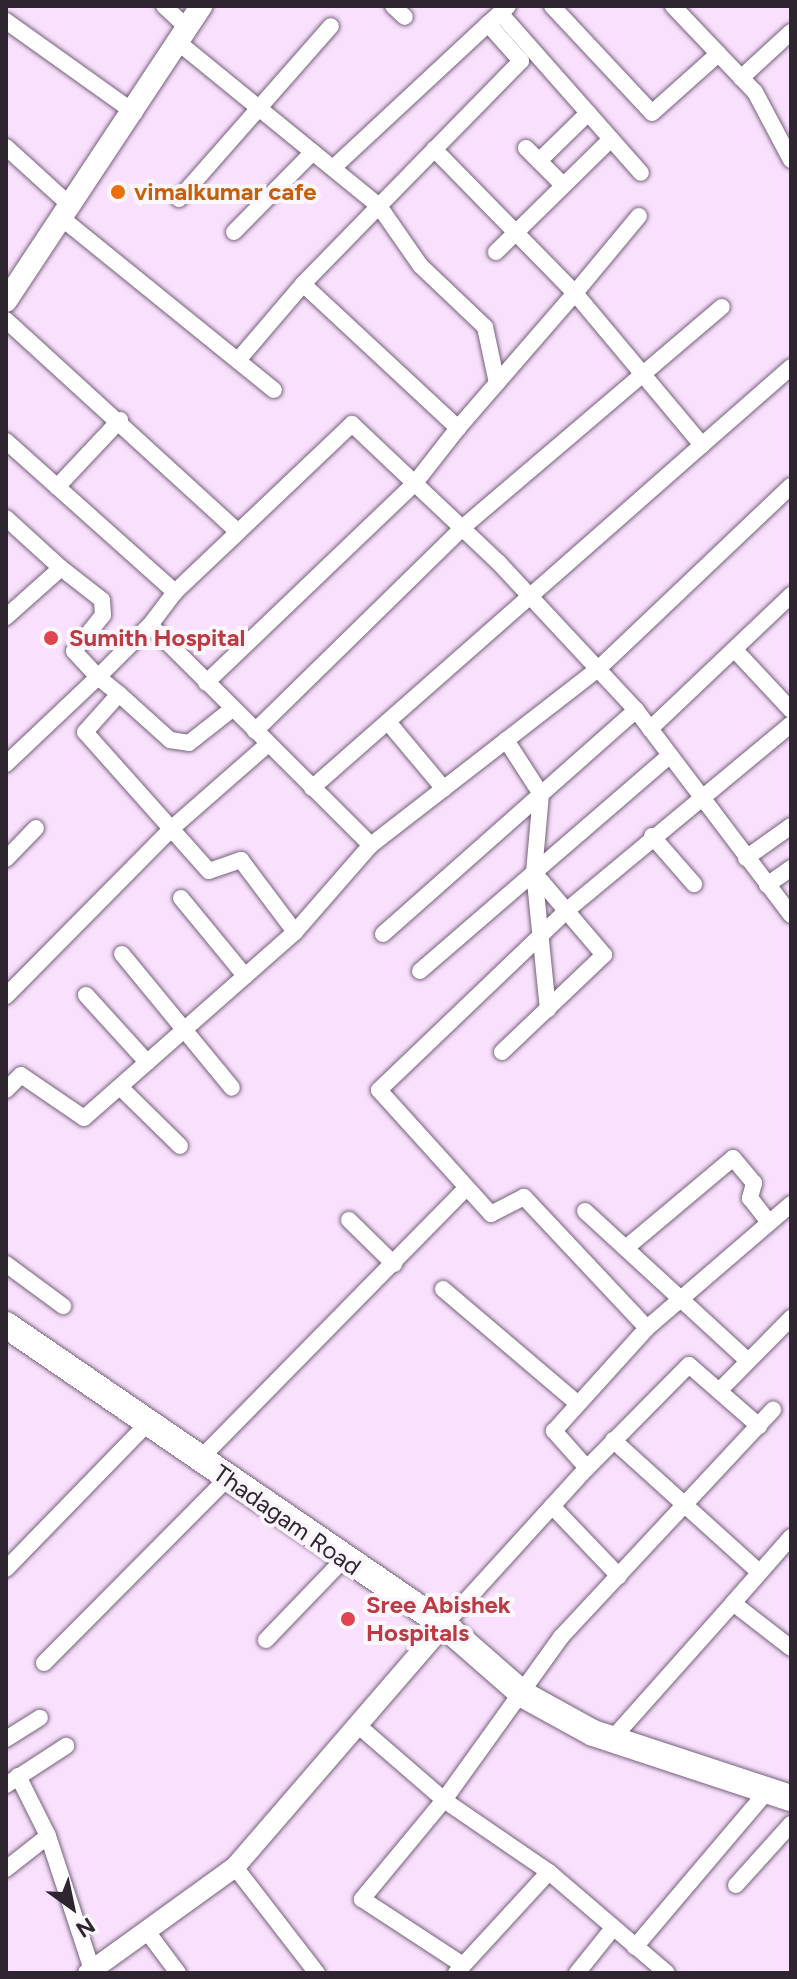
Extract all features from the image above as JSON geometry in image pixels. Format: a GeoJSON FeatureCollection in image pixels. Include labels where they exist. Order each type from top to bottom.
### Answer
{"type":"FeatureCollection","features":[{"type":"Feature","properties":{"kind":"main road"},"geometry":{"type":"LineString","coordinates":[[6,301],[135,113],[201,6]]}},
{"type":"Feature","properties":{"kind":"main road","name":"Thadagam Road"},"geometry":{"type":"LineString","coordinates":[[6,1325],[343,1560],[444,1625],[524,1695],[612,1739],[780,1794]]}},
{"type":"Feature","properties":{"kind":"street"},"geometry":{"type":"LineString","coordinates":[[164,6],[184,36],[259,108],[379,206],[420,265],[485,327],[497,383]]}},
{"type":"Feature","properties":{"kind":"street"},"geometry":{"type":"LineString","coordinates":[[552,6],[652,113],[718,54]]}},
{"type":"Feature","properties":{"kind":"street"},"geometry":{"type":"LineString","coordinates":[[673,6],[741,78],[791,160]]}},
{"type":"Feature","properties":{"kind":"street"},"geometry":{"type":"LineString","coordinates":[[499,14],[641,173]]}},
{"type":"Feature","properties":{"kind":"street"},"geometry":{"type":"LineString","coordinates":[[239,359],[303,284],[521,61],[499,14]]}},
{"type":"Feature","properties":{"kind":"street"},"geometry":{"type":"LineString","coordinates":[[333,168],[499,14]]}},
{"type":"Feature","properties":{"kind":"street"},"geometry":{"type":"LineString","coordinates":[[6,21],[135,113]]}},
{"type":"Feature","properties":{"kind":"street"},"geometry":{"type":"LineString","coordinates":[[179,199],[331,26]]}},
{"type":"Feature","properties":{"kind":"street"},"geometry":{"type":"LineString","coordinates":[[741,78],[791,32]]}},
{"type":"Feature","properties":{"kind":"street"},"geometry":{"type":"LineString","coordinates":[[539,161],[588,113]]}},
{"type":"Feature","properties":{"kind":"street"},"geometry":{"type":"LineString","coordinates":[[496,252],[611,139]]}},
{"type":"Feature","properties":{"kind":"street"},"geometry":{"type":"LineString","coordinates":[[6,147],[68,214],[274,390]]}},
{"type":"Feature","properties":{"kind":"street"},"geometry":{"type":"LineString","coordinates":[[526,148],[563,185]]}},
{"type":"Feature","properties":{"kind":"street"},"geometry":{"type":"LineString","coordinates":[[434,149],[575,293],[640,375],[702,445]]}},
{"type":"Feature","properties":{"kind":"street"},"geometry":{"type":"LineString","coordinates":[[234,232],[313,152]]}},
{"type":"Feature","properties":{"kind":"street"},"geometry":{"type":"LineString","coordinates":[[206,683],[415,483],[458,428],[639,216]]}},
{"type":"Feature","properties":{"kind":"street"},"geometry":{"type":"LineString","coordinates":[[303,284],[458,428]]}},
{"type":"Feature","properties":{"kind":"street"},"geometry":{"type":"LineString","coordinates":[[255,731],[462,528],[722,307]]}},
{"type":"Feature","properties":{"kind":"street"},"geometry":{"type":"LineString","coordinates":[[6,320],[120,420],[238,532]]}},
{"type":"Feature","properties":{"kind":"street"},"geometry":{"type":"LineString","coordinates":[[312,788],[791,367]]}},
{"type":"Feature","properties":{"kind":"street"},"geometry":{"type":"LineString","coordinates":[[57,487],[120,420]]}},
{"type":"Feature","properties":{"kind":"street"},"geometry":{"type":"LineString","coordinates":[[6,764],[150,625],[175,592],[352,424],[530,596],[636,710],[791,915]]}},
{"type":"Feature","properties":{"kind":"street"},"geometry":{"type":"LineString","coordinates":[[6,441],[175,592]]}},
{"type":"Feature","properties":{"kind":"street"},"geometry":{"type":"LineString","coordinates":[[6,1090],[21,1075],[84,1118],[295,932],[371,845],[598,669],[791,486]]}},
{"type":"Feature","properties":{"kind":"street"},"geometry":{"type":"LineString","coordinates":[[6,518],[102,600],[103,615],[74,651],[98,677],[170,740],[189,743],[232,709]]}},
{"type":"Feature","properties":{"kind":"street"},"geometry":{"type":"LineString","coordinates":[[6,617],[61,568]]}},
{"type":"Feature","properties":{"kind":"street"},"geometry":{"type":"LineString","coordinates":[[650,729],[791,595]]}},
{"type":"Feature","properties":{"kind":"street"},"geometry":{"type":"LineString","coordinates":[[150,625],[371,845]]}},
{"type":"Feature","properties":{"kind":"street"},"geometry":{"type":"LineString","coordinates":[[735,650],[791,710]]}},
{"type":"Feature","properties":{"kind":"street"},"geometry":{"type":"LineString","coordinates":[[119,694],[85,732],[209,871],[241,860],[295,932]]}},
{"type":"Feature","properties":{"kind":"street"},"geometry":{"type":"LineString","coordinates":[[383,934],[636,710]]}},
{"type":"Feature","properties":{"kind":"street"},"geometry":{"type":"LineString","coordinates":[[388,722],[444,789]]}},
{"type":"Feature","properties":{"kind":"street"},"geometry":{"type":"LineString","coordinates":[[647,1328],[524,1197],[491,1214],[465,1189],[379,1090],[540,934],[699,794],[791,724]]}},
{"type":"Feature","properties":{"kind":"street"},"geometry":{"type":"LineString","coordinates":[[506,740],[541,794],[534,872],[548,1009]]}},
{"type":"Feature","properties":{"kind":"street"},"geometry":{"type":"LineString","coordinates":[[6,996],[171,829],[268,744]]}},
{"type":"Feature","properties":{"kind":"street"},"geometry":{"type":"LineString","coordinates":[[420,971],[670,755]]}},
{"type":"Feature","properties":{"kind":"street"},"geometry":{"type":"LineString","coordinates":[[746,858],[791,826]]}},
{"type":"Feature","properties":{"kind":"street"},"geometry":{"type":"LineString","coordinates":[[6,859],[36,828]]}},
{"type":"Feature","properties":{"kind":"street"},"geometry":{"type":"LineString","coordinates":[[652,836],[694,884]]}},
{"type":"Feature","properties":{"kind":"street"},"geometry":{"type":"LineString","coordinates":[[767,885],[791,868]]}},
{"type":"Feature","properties":{"kind":"street"},"geometry":{"type":"LineString","coordinates":[[502,1052],[604,955],[534,872]]}},
{"type":"Feature","properties":{"kind":"street"},"geometry":{"type":"LineString","coordinates":[[181,898],[245,976]]}},
{"type":"Feature","properties":{"kind":"street"},"geometry":{"type":"LineString","coordinates":[[122,954],[232,1088]]}},
{"type":"Feature","properties":{"kind":"street"},"geometry":{"type":"LineString","coordinates":[[86,995],[147,1062]]}},
{"type":"Feature","properties":{"kind":"street"},"geometry":{"type":"LineString","coordinates":[[120,1087],[180,1146]]}},
{"type":"Feature","properties":{"kind":"street"},"geometry":{"type":"LineString","coordinates":[[627,1247],[733,1158],[754,1183],[750,1198],[768,1221]]}},
{"type":"Feature","properties":{"kind":"street"},"geometry":{"type":"LineString","coordinates":[[199,1460],[465,1189]]}},
{"type":"Feature","properties":{"kind":"street"},"geometry":{"type":"LineString","coordinates":[[587,1468],[554,1431],[647,1328],[791,1204]]}},
{"type":"Feature","properties":{"kind":"street"},"geometry":{"type":"LineString","coordinates":[[585,1211],[745,1358]]}},
{"type":"Feature","properties":{"kind":"street"},"geometry":{"type":"LineString","coordinates":[[349,1220],[394,1264]]}},
{"type":"Feature","properties":{"kind":"street"},"geometry":{"type":"LineString","coordinates":[[6,1264],[63,1306]]}},
{"type":"Feature","properties":{"kind":"street"},"geometry":{"type":"LineString","coordinates":[[443,1289],[578,1404]]}},
{"type":"Feature","properties":{"kind":"street"},"geometry":{"type":"LineString","coordinates":[[719,1391],[745,1358],[791,1318]]}},
{"type":"Feature","properties":{"kind":"street"},"geometry":{"type":"LineString","coordinates":[[66,1746],[12,1781],[48,1836],[91,1972],[235,1867],[361,1728],[444,1625],[613,1440],[689,1365],[759,1426]]}},
{"type":"Feature","properties":{"kind":"street"},"geometry":{"type":"LineString","coordinates":[[549,1872],[459,1969],[362,1899],[444,1800],[524,1695],[561,1637],[773,1410]]}},
{"type":"Feature","properties":{"kind":"street"},"geometry":{"type":"LineString","coordinates":[[6,1569],[148,1423]]}},
{"type":"Feature","properties":{"kind":"street"},"geometry":{"type":"LineString","coordinates":[[613,1440],[758,1571]]}},
{"type":"Feature","properties":{"kind":"street"},"geometry":{"type":"LineString","coordinates":[[44,1663],[227,1479]]}},
{"type":"Feature","properties":{"kind":"street"},"geometry":{"type":"LineString","coordinates":[[552,1506],[619,1576]]}},
{"type":"Feature","properties":{"kind":"street"},"geometry":{"type":"LineString","coordinates":[[612,1739],[791,1537]]}},
{"type":"Feature","properties":{"kind":"street"},"geometry":{"type":"LineString","coordinates":[[266,1640],[343,1560]]}},
{"type":"Feature","properties":{"kind":"street"},"geometry":{"type":"LineString","coordinates":[[733,1603],[791,1648]]}},
{"type":"Feature","properties":{"kind":"street"},"geometry":{"type":"LineString","coordinates":[[6,1739],[40,1718]]}},
{"type":"Feature","properties":{"kind":"street"},"geometry":{"type":"LineString","coordinates":[[361,1728],[444,1800],[549,1872],[667,1973]]}},
{"type":"Feature","properties":{"kind":"street"},"geometry":{"type":"LineString","coordinates":[[635,1947],[780,1794]]}},
{"type":"Feature","properties":{"kind":"street"},"geometry":{"type":"LineString","coordinates":[[736,1885],[791,1824]]}},
{"type":"Feature","properties":{"kind":"street"},"geometry":{"type":"LineString","coordinates":[[6,1869],[48,1836]]}},
{"type":"Feature","properties":{"kind":"street"},"geometry":{"type":"LineString","coordinates":[[235,1867],[317,1973]]}},
{"type":"Feature","properties":{"kind":"street"},"geometry":{"type":"LineString","coordinates":[[577,1973],[613,1928]]}},
{"type":"Feature","properties":{"kind":"street"},"geometry":{"type":"LineString","coordinates":[[146,1930],[178,1973]]}},
{"type":"Feature","properties":{"kind":"place","name":"vimalkumar cafe"},"geometry":{"type":"Point","coordinates":[118,192]}},
{"type":"Feature","properties":{"kind":"place","name":"Sumith Hospital"},"geometry":{"type":"Point","coordinates":[51,638]}},
{"type":"Feature","properties":{"kind":"place","name":"Sree Abishek Hospitals"},"geometry":{"type":"Point","coordinates":[348,1619]}}]}
